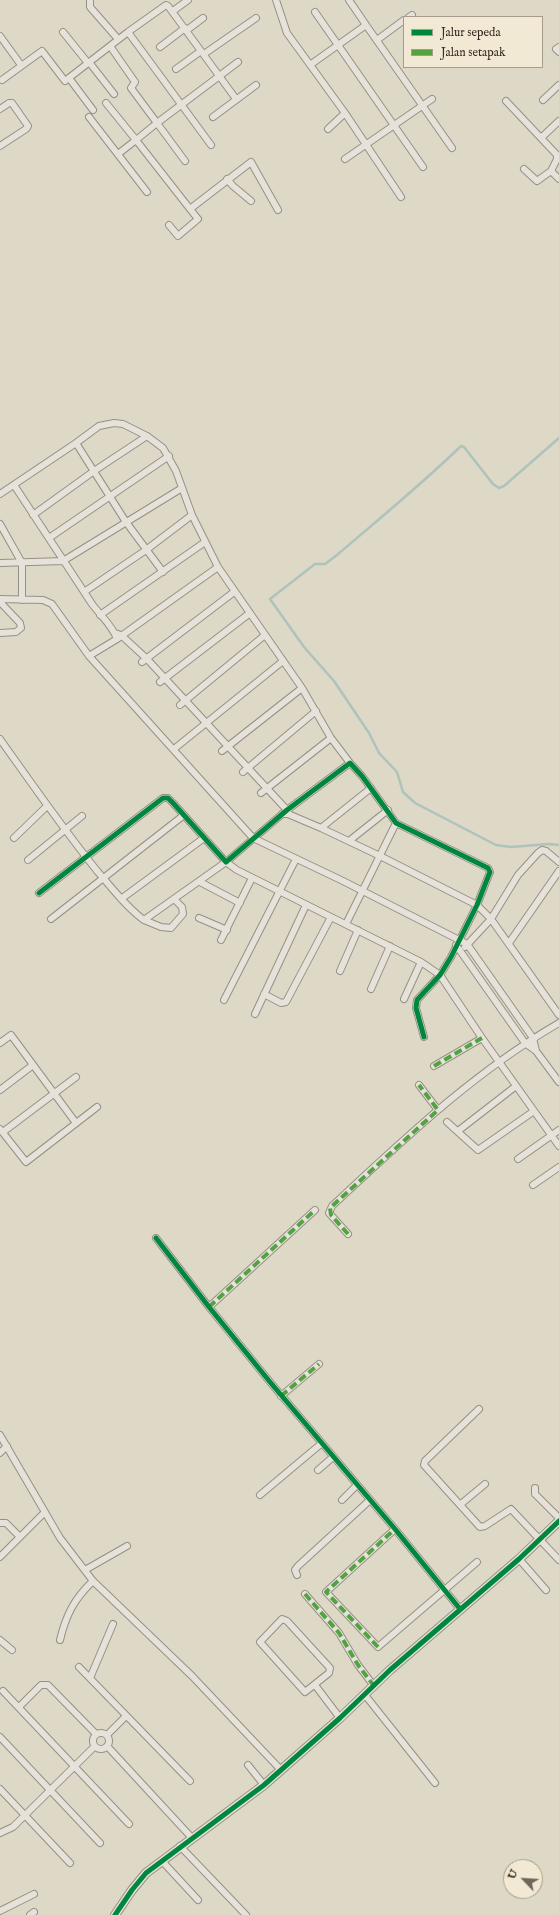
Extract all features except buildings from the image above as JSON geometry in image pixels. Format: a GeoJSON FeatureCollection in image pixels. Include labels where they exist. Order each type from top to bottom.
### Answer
{"type":"FeatureCollection","features":[{"type":"Feature","properties":{"kind":"street"},"geometry":{"type":"LineString","coordinates":[[90,0],[90,7],[118,39]]}},
{"type":"Feature","properties":{"kind":"street"},"geometry":{"type":"LineString","coordinates":[[173,11],[188,0]]}},
{"type":"Feature","properties":{"kind":"street"},"geometry":{"type":"LineString","coordinates":[[276,0],[287,32],[401,196]]}},
{"type":"Feature","properties":{"kind":"street"},"geometry":{"type":"LineString","coordinates":[[349,0],[376,40],[402,69],[422,105],[452,148]]}},
{"type":"Feature","properties":{"kind":"street"},"geometry":{"type":"LineString","coordinates":[[2,80],[42,51],[65,81],[118,39],[166,5],[170,6],[236,99]]}},
{"type":"Feature","properties":{"kind":"street"},"geometry":{"type":"LineString","coordinates":[[315,12],[423,167]]}},
{"type":"Feature","properties":{"kind":"street"},"geometry":{"type":"LineString","coordinates":[[160,47],[203,18]]}},
{"type":"Feature","properties":{"kind":"street"},"geometry":{"type":"LineString","coordinates":[[176,69],[256,18]]}},
{"type":"Feature","properties":{"kind":"street"},"geometry":{"type":"LineString","coordinates":[[376,40],[403,21]]}},
{"type":"Feature","properties":{"kind":"street"},"geometry":{"type":"LineString","coordinates":[[310,65],[366,25]]}},
{"type":"Feature","properties":{"kind":"street"},"geometry":{"type":"LineString","coordinates":[[64,32],[114,94]]}},
{"type":"Feature","properties":{"kind":"street"},"geometry":{"type":"LineString","coordinates":[[128,32],[211,145]]}},
{"type":"Feature","properties":{"kind":"street"},"geometry":{"type":"LineString","coordinates":[[0,36],[2,44],[21,65]]}},
{"type":"Feature","properties":{"kind":"street"},"geometry":{"type":"LineString","coordinates":[[110,46],[135,82],[131,88],[185,161]]}},
{"type":"Feature","properties":{"kind":"street"},"geometry":{"type":"LineString","coordinates":[[559,47],[556,49],[559,52]]}},
{"type":"Feature","properties":{"kind":"street"},"geometry":{"type":"LineString","coordinates":[[118,154],[157,122],[238,62]]}},
{"type":"Feature","properties":{"kind":"street"},"geometry":{"type":"LineString","coordinates":[[69,78],[93,110]]}},
{"type":"Feature","properties":{"kind":"street"},"geometry":{"type":"LineString","coordinates":[[542,100],[559,84]]}},
{"type":"Feature","properties":{"kind":"street"},"geometry":{"type":"LineString","coordinates":[[213,117],[256,85]]}},
{"type":"Feature","properties":{"kind":"street"},"geometry":{"type":"LineString","coordinates":[[345,159],[432,99]]}},
{"type":"Feature","properties":{"kind":"street"},"geometry":{"type":"LineString","coordinates":[[506,101],[558,157],[551,171],[537,181],[524,169]]}},
{"type":"Feature","properties":{"kind":"street"},"geometry":{"type":"LineString","coordinates":[[0,146],[26,129],[28,126],[12,103],[1,107]]}},
{"type":"Feature","properties":{"kind":"street"},"geometry":{"type":"LineString","coordinates":[[106,103],[198,219],[178,236],[169,225]]}},
{"type":"Feature","properties":{"kind":"street"},"geometry":{"type":"LineString","coordinates":[[328,129],[344,113]]}},
{"type":"Feature","properties":{"kind":"street"},"geometry":{"type":"LineString","coordinates":[[89,116],[146,192]]}},
{"type":"Feature","properties":{"kind":"street"},"geometry":{"type":"LineString","coordinates":[[541,138],[559,121]]}},
{"type":"Feature","properties":{"kind":"street"},"geometry":{"type":"LineString","coordinates":[[190,209],[251,162],[278,210]]}},
{"type":"Feature","properties":{"kind":"street"},"geometry":{"type":"LineString","coordinates":[[551,171],[559,179]]}},
{"type":"Feature","properties":{"kind":"street"},"geometry":{"type":"LineString","coordinates":[[227,179],[251,201]]}},
{"type":"Feature","properties":{"kind":"street"},"geometry":{"type":"LineString","coordinates":[[0,494],[99,426],[114,423],[122,424],[148,436],[158,443],[169,456],[192,515],[218,567],[302,688],[331,738],[388,810],[396,823],[489,870],[490,874],[460,940],[459,949]]}},
{"type":"Feature","properties":{"kind":"street"},"geometry":{"type":"LineString","coordinates":[[33,515],[94,471],[148,436]]}},
{"type":"Feature","properties":{"kind":"street"},"geometry":{"type":"LineString","coordinates":[[76,443],[126,522],[163,572]]}},
{"type":"Feature","properties":{"kind":"street"},"geometry":{"type":"LineString","coordinates":[[49,538],[169,456]]}},
{"type":"Feature","properties":{"kind":"street"},"geometry":{"type":"LineString","coordinates":[[14,485],[100,615],[118,636],[144,660],[182,703],[206,724],[228,747],[245,770],[286,813],[380,856],[476,905],[491,919],[559,1015]]}},
{"type":"Feature","properties":{"kind":"street"},"geometry":{"type":"LineString","coordinates":[[0,563],[63,561],[182,488]]}},
{"type":"Feature","properties":{"kind":"street"},"geometry":{"type":"LineString","coordinates":[[84,592],[146,550],[192,515]]}},
{"type":"Feature","properties":{"kind":"street"},"geometry":{"type":"LineString","coordinates":[[0,524],[22,563],[22,600]]}},
{"type":"Feature","properties":{"kind":"street"},"geometry":{"type":"LineString","coordinates":[[100,615],[205,542]]}},
{"type":"Feature","properties":{"kind":"street"},"geometry":{"type":"LineString","coordinates":[[89,656],[218,567]]}},
{"type":"Feature","properties":{"kind":"street"},"geometry":{"type":"LineString","coordinates":[[144,660],[234,592]]}},
{"type":"Feature","properties":{"kind":"street"},"geometry":{"type":"LineString","coordinates":[[0,599],[43,600],[52,604],[89,656],[253,838],[363,891],[452,938],[467,944],[533,1038],[536,1051]]}},
{"type":"Feature","properties":{"kind":"street"},"geometry":{"type":"LineString","coordinates":[[0,602],[20,623],[21,628],[16,632],[0,633]]}},
{"type":"Feature","properties":{"kind":"street"},"geometry":{"type":"LineString","coordinates":[[162,680],[250,614]]}},
{"type":"Feature","properties":{"kind":"street"},"geometry":{"type":"LineString","coordinates":[[182,703],[265,635]]}},
{"type":"Feature","properties":{"kind":"street"},"geometry":{"type":"LineString","coordinates":[[174,749],[283,662]]}},
{"type":"Feature","properties":{"kind":"street"},"geometry":{"type":"LineString","coordinates":[[222,751],[302,688]]}},
{"type":"Feature","properties":{"kind":"street"},"geometry":{"type":"LineString","coordinates":[[245,770],[316,712]]}},
{"type":"Feature","properties":{"kind":"street"},"geometry":{"type":"LineString","coordinates":[[263,790],[331,738]]}},
{"type":"Feature","properties":{"kind":"street"},"geometry":{"type":"LineString","coordinates":[[0,739],[47,806],[121,900],[136,914],[144,920],[161,927],[171,928],[183,914],[182,907],[175,900]]}},
{"type":"Feature","properties":{"kind":"street"},"geometry":{"type":"LineString","coordinates":[[144,920],[200,882],[226,862],[253,838],[350,763]]}},
{"type":"Feature","properties":{"kind":"street"},"geometry":{"type":"LineString","coordinates":[[321,828],[371,788]]}},
{"type":"Feature","properties":{"kind":"street"},"geometry":{"type":"LineString","coordinates":[[39,893],[163,798],[168,798],[231,867],[421,962],[440,975],[498,1062],[559,1146]]}},
{"type":"Feature","properties":{"kind":"street"},"geometry":{"type":"LineString","coordinates":[[14,838],[47,806]]}},
{"type":"Feature","properties":{"kind":"street"},"geometry":{"type":"LineString","coordinates":[[349,841],[388,810]]}},
{"type":"Feature","properties":{"kind":"street"},"geometry":{"type":"LineString","coordinates":[[28,860],[82,816]]}},
{"type":"Feature","properties":{"kind":"street"},"geometry":{"type":"LineString","coordinates":[[51,919],[184,816]]}},
{"type":"Feature","properties":{"kind":"street"},"geometry":{"type":"LineString","coordinates":[[346,924],[396,823]]}},
{"type":"Feature","properties":{"kind":"street"},"geometry":{"type":"LineString","coordinates":[[121,900],[204,838]]}},
{"type":"Feature","properties":{"kind":"street"},"geometry":{"type":"LineString","coordinates":[[424,1037],[416,1004],[420,995],[440,975],[459,949],[467,944],[491,919],[518,875],[538,852],[542,850],[546,851],[559,862]]}},
{"type":"Feature","properties":{"kind":"street"},"geometry":{"type":"LineString","coordinates":[[224,1000],[296,859]]}},
{"type":"Feature","properties":{"kind":"street"},"geometry":{"type":"LineString","coordinates":[[509,943],[559,871]]}},
{"type":"Feature","properties":{"kind":"street"},"geometry":{"type":"LineString","coordinates":[[222,940],[252,878]]}},
{"type":"Feature","properties":{"kind":"street"},"geometry":{"type":"LineString","coordinates":[[200,882],[240,903]]}},
{"type":"Feature","properties":{"kind":"street"},"geometry":{"type":"LineString","coordinates":[[255,1014],[306,905]]}},
{"type":"Feature","properties":{"kind":"street"},"geometry":{"type":"LineString","coordinates":[[264,994],[281,1003],[286,1002],[331,917]]}},
{"type":"Feature","properties":{"kind":"street"},"geometry":{"type":"LineString","coordinates":[[199,918],[227,930]]}},
{"type":"Feature","properties":{"kind":"street"},"geometry":{"type":"LineString","coordinates":[[340,971],[358,930]]}},
{"type":"Feature","properties":{"kind":"street"},"geometry":{"type":"LineString","coordinates":[[452,938],[525,1043],[536,1051],[559,1082]]}},
{"type":"Feature","properties":{"kind":"street"},"geometry":{"type":"LineString","coordinates":[[371,989],[390,946]]}},
{"type":"Feature","properties":{"kind":"street"},"geometry":{"type":"LineString","coordinates":[[404,999],[421,962]]}},
{"type":"Feature","properties":{"kind":"street"},"geometry":{"type":"LineString","coordinates":[[348,1234],[331,1215],[330,1208],[438,1110],[498,1062],[525,1043],[559,1023]]}},
{"type":"Feature","properties":{"kind":"street"},"geometry":{"type":"LineString","coordinates":[[0,1043],[11,1035],[76,1123]]}},
{"type":"Feature","properties":{"kind":"street"},"geometry":{"type":"LineString","coordinates":[[434,1066],[482,1038]]}},
{"type":"Feature","properties":{"kind":"street"},"geometry":{"type":"LineString","coordinates":[[0,1090],[33,1065]]}},
{"type":"Feature","properties":{"kind":"street"},"geometry":{"type":"LineString","coordinates":[[76,1077],[1,1130],[26,1162],[97,1107]]}},
{"type":"Feature","properties":{"kind":"street"},"geometry":{"type":"LineString","coordinates":[[419,1085],[438,1110]]}},
{"type":"Feature","properties":{"kind":"street"},"geometry":{"type":"LineString","coordinates":[[458,1132],[516,1086]]}},
{"type":"Feature","properties":{"kind":"street"},"geometry":{"type":"LineString","coordinates":[[447,1122],[476,1149],[479,1150],[534,1111]]}},
{"type":"Feature","properties":{"kind":"street"},"geometry":{"type":"LineString","coordinates":[[518,1158],[559,1130]]}},
{"type":"Feature","properties":{"kind":"street"},"geometry":{"type":"LineString","coordinates":[[533,1185],[559,1167]]}},
{"type":"Feature","properties":{"kind":"street"},"geometry":{"type":"LineString","coordinates":[[209,1307],[315,1210]]}},
{"type":"Feature","properties":{"kind":"street"},"geometry":{"type":"LineString","coordinates":[[156,1238],[209,1307],[460,1609]]}},
{"type":"Feature","properties":{"kind":"street"},"geometry":{"type":"LineString","coordinates":[[282,1396],[320,1364]]}},
{"type":"Feature","properties":{"kind":"street"},"geometry":{"type":"LineString","coordinates":[[479,1409],[424,1462],[425,1467],[480,1526],[483,1527],[511,1508],[559,1560]]}},
{"type":"Feature","properties":{"kind":"street"},"geometry":{"type":"LineString","coordinates":[[0,1435],[67,1549],[93,1581],[192,1676],[281,1770]]}},
{"type":"Feature","properties":{"kind":"street"},"geometry":{"type":"LineString","coordinates":[[260,1495],[322,1443]]}},
{"type":"Feature","properties":{"kind":"street"},"geometry":{"type":"LineString","coordinates":[[0,1453],[7,1446]]}},
{"type":"Feature","properties":{"kind":"street"},"geometry":{"type":"LineString","coordinates":[[318,1470],[333,1457]]}},
{"type":"Feature","properties":{"kind":"street"},"geometry":{"type":"LineString","coordinates":[[461,1504],[485,1484]]}},
{"type":"Feature","properties":{"kind":"street"},"geometry":{"type":"LineString","coordinates":[[342,1500],[357,1485]]}},
{"type":"Feature","properties":{"kind":"street"},"geometry":{"type":"LineString","coordinates":[[535,1488],[535,1494],[559,1518]]}},
{"type":"Feature","properties":{"kind":"street"},"geometry":{"type":"LineString","coordinates":[[297,1574],[295,1570],[298,1566],[370,1500]]}},
{"type":"Feature","properties":{"kind":"street"},"geometry":{"type":"LineString","coordinates":[[0,1556],[45,1512]]}},
{"type":"Feature","properties":{"kind":"street"},"geometry":{"type":"LineString","coordinates":[[116,1915],[137,1883],[180,1846],[264,1785],[460,1609],[519,1559],[559,1521]]}},
{"type":"Feature","properties":{"kind":"street"},"geometry":{"type":"LineString","coordinates":[[0,1523],[6,1523],[20,1537]]}},
{"type":"Feature","properties":{"kind":"street"},"geometry":{"type":"LineString","coordinates":[[395,1529],[328,1590],[327,1593],[379,1647],[445,1592],[477,1562]]}},
{"type":"Feature","properties":{"kind":"street"},"geometry":{"type":"LineString","coordinates":[[85,1570],[127,1546]]}},
{"type":"Feature","properties":{"kind":"street"},"geometry":{"type":"LineString","coordinates":[[519,1559],[546,1590]]}},
{"type":"Feature","properties":{"kind":"street"},"geometry":{"type":"LineString","coordinates":[[60,1640],[63,1627],[76,1599],[93,1581]]}},
{"type":"Feature","properties":{"kind":"street"},"geometry":{"type":"LineString","coordinates":[[305,1594],[339,1633],[358,1665],[374,1686]]}},
{"type":"Feature","properties":{"kind":"street"},"geometry":{"type":"LineString","coordinates":[[282,1620],[288,1621],[329,1667],[329,1673],[315,1686],[305,1692],[260,1642],[282,1620]]}},
{"type":"Feature","properties":{"kind":"street"},"geometry":{"type":"LineString","coordinates":[[90,1678],[113,1624]]}},
{"type":"Feature","properties":{"kind":"street"},"geometry":{"type":"LineString","coordinates":[[0,1640],[12,1650]]}},
{"type":"Feature","properties":{"kind":"street"},"geometry":{"type":"LineString","coordinates":[[79,1667],[190,1781]]}},
{"type":"Feature","properties":{"kind":"street"},"geometry":{"type":"LineString","coordinates":[[19,1707],[41,1685],[48,1685],[96,1734]]}},
{"type":"Feature","properties":{"kind":"street"},"geometry":{"type":"LineString","coordinates":[[315,1686],[340,1718]]}},
{"type":"Feature","properties":{"kind":"street"},"geometry":{"type":"LineString","coordinates":[[3,1691],[129,1824]]}},
{"type":"Feature","properties":{"kind":"street"},"geometry":{"type":"LineString","coordinates":[[364,1696],[435,1783]]}},
{"type":"Feature","properties":{"kind":"street"},"geometry":{"type":"LineString","coordinates":[[107,1735],[126,1716]]}},
{"type":"Feature","properties":{"kind":"street"},"geometry":{"type":"LineString","coordinates":[[102,1732],[107,1735],[109,1740],[107,1746],[102,1749],[94,1746],[92,1738],[96,1734],[102,1732]]}},
{"type":"Feature","properties":{"kind":"street"},"geometry":{"type":"LineString","coordinates":[[0,1736],[100,1843]]}},
{"type":"Feature","properties":{"kind":"street"},"geometry":{"type":"LineString","coordinates":[[0,1833],[13,1827],[94,1746]]}},
{"type":"Feature","properties":{"kind":"street"},"geometry":{"type":"LineString","coordinates":[[107,1746],[192,1838]]}},
{"type":"Feature","properties":{"kind":"street"},"geometry":{"type":"LineString","coordinates":[[248,1765],[264,1785]]}},
{"type":"Feature","properties":{"kind":"street"},"geometry":{"type":"LineString","coordinates":[[0,1789],[70,1863]]}},
{"type":"Feature","properties":{"kind":"street"},"geometry":{"type":"LineString","coordinates":[[180,1846],[246,1915]]}},
{"type":"Feature","properties":{"kind":"street"},"geometry":{"type":"LineString","coordinates":[[162,1861],[198,1900]]}},
{"type":"Feature","properties":{"kind":"street"},"geometry":{"type":"LineString","coordinates":[[0,1911],[34,1894]]}},
{"type":"Feature","properties":{"kind":"waterway"},"geometry":{"type":"LineString","coordinates":[[559,438],[504,486],[499,488],[493,484],[464,447],[461,446],[416,488],[337,555],[325,564],[315,564],[270,599],[304,647],[334,681],[369,733],[379,753],[397,772],[403,792],[415,803],[496,845],[511,847],[549,844],[559,845]]}},
{"type":"Feature","properties":{"kind":"marked path"},"geometry":{"type":"LineString","coordinates":[[434,1066],[482,1038]]}},
{"type":"Feature","properties":{"kind":"marked path"},"geometry":{"type":"LineString","coordinates":[[348,1234],[331,1215],[330,1208],[438,1110],[419,1085]]}},
{"type":"Feature","properties":{"kind":"marked path"},"geometry":{"type":"LineString","coordinates":[[209,1307],[315,1210]]}},
{"type":"Feature","properties":{"kind":"marked path"},"geometry":{"type":"LineString","coordinates":[[281,1396],[319,1364]]}},
{"type":"Feature","properties":{"kind":"marked path"},"geometry":{"type":"LineString","coordinates":[[378,1647],[326,1592],[395,1529]]}},
{"type":"Feature","properties":{"kind":"marked path"},"geometry":{"type":"LineString","coordinates":[[305,1594],[339,1633],[358,1665],[374,1686]]}},
{"type":"Feature","properties":{"kind":"cycle path"},"geometry":{"type":"LineString","coordinates":[[39,893],[163,798],[168,798],[173,803],[226,862],[287,810],[350,763],[362,776],[396,823],[488,868],[490,872],[477,905],[451,957],[440,975],[417,1000],[416,1008],[424,1037]]}},
{"type":"Feature","properties":{"kind":"cycle path"},"geometry":{"type":"LineString","coordinates":[[156,1238],[209,1307],[270,1382],[395,1529],[460,1609]]}},
{"type":"Feature","properties":{"kind":"cycle path"},"geometry":{"type":"LineString","coordinates":[[115,1915],[146,1873],[264,1785],[340,1718],[390,1670],[519,1559],[559,1521]]}}]}
